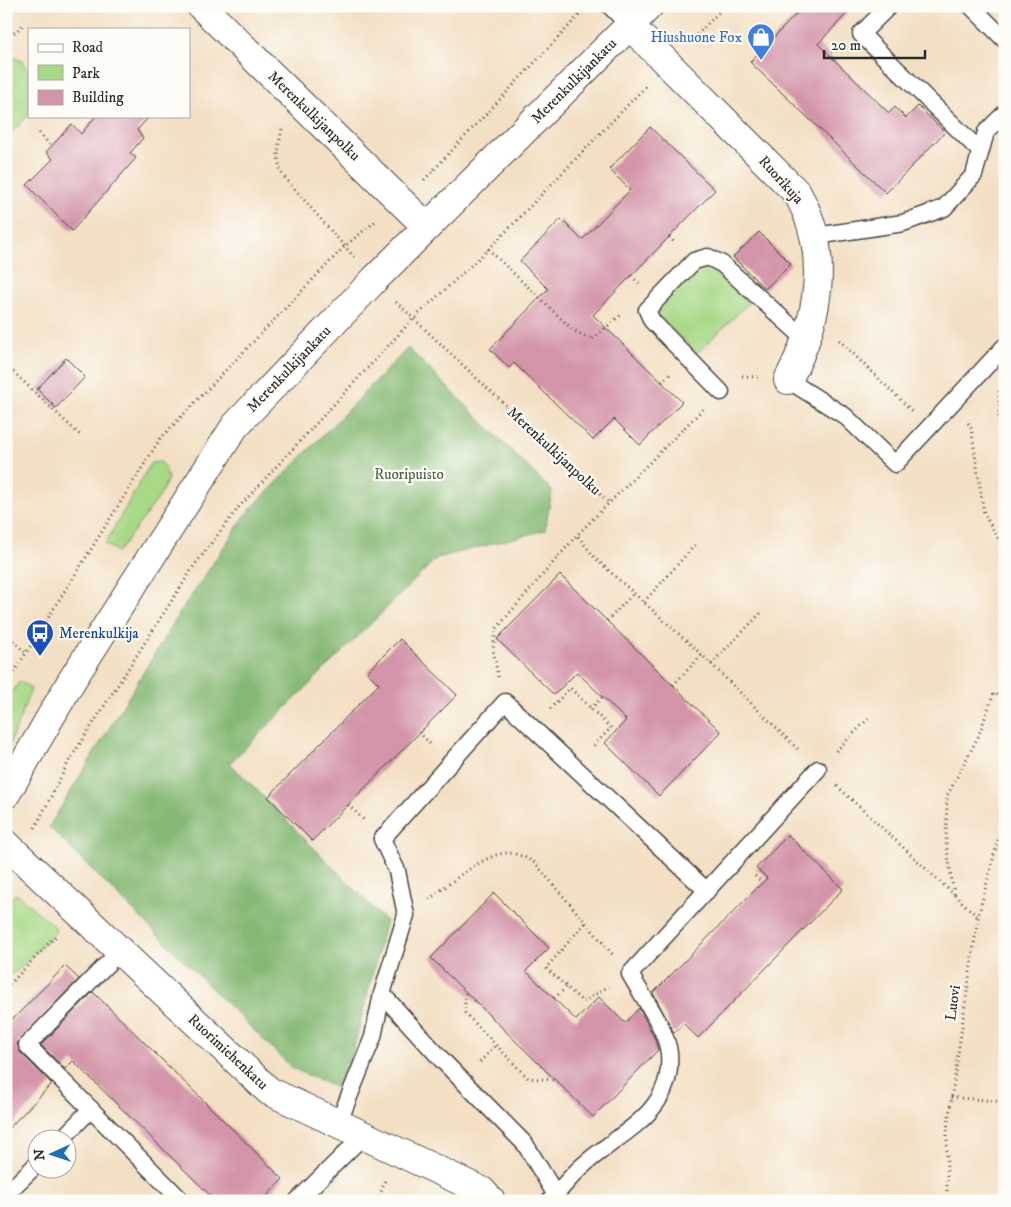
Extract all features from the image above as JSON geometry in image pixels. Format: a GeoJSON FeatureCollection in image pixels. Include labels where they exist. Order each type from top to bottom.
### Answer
{"type":"FeatureCollection","features":[{"type":"Feature","properties":{"kind":"street","name":"Merenkulkijanpolku"},"geometry":{"type":"LineString","coordinates":[[201,6],[427,227]]}},
{"type":"Feature","properties":{"kind":"street","name":"Merenkulkijankatu"},"geometry":{"type":"LineString","coordinates":[[6,794],[72,680],[235,426],[427,227],[649,6]]}},
{"type":"Feature","properties":{"kind":"street","name":"Ruorikuja"},"geometry":{"type":"LineString","coordinates":[[630,26],[797,193],[808,212],[816,236],[819,268],[815,303],[800,358],[788,380]]}},
{"type":"Feature","properties":{"kind":"street","name":"Ruorimiehenkatu"},"geometry":{"type":"LineString","coordinates":[[13,850],[268,1091],[482,1191],[491,1201]]}},
{"type":"Feature","properties":{"kind":"lane"},"geometry":{"type":"LineString","coordinates":[[610,6],[630,26]]}},
{"type":"Feature","properties":{"kind":"lane"},"geometry":{"type":"LineString","coordinates":[[889,6],[861,34],[980,151]]}},
{"type":"Feature","properties":{"kind":"lane"},"geometry":{"type":"LineString","coordinates":[[971,6],[1005,40]]}},
{"type":"Feature","properties":{"kind":"lane"},"geometry":{"type":"LineString","coordinates":[[816,236],[903,223],[944,208],[974,175],[986,132],[1005,113]]}},
{"type":"Feature","properties":{"kind":"lane"},"geometry":{"type":"LineString","coordinates":[[721,392],[652,322],[647,310],[688,265],[708,257],[722,264],[805,339]]}},
{"type":"Feature","properties":{"kind":"lane"},"geometry":{"type":"LineString","coordinates":[[788,380],[845,416],[895,464],[1005,346]]}},
{"type":"Feature","properties":{"kind":"lane"},"geometry":{"type":"LineString","coordinates":[[338,1124],[373,1037],[382,994],[406,915],[397,871],[382,839],[505,702],[707,891]]}},
{"type":"Feature","properties":{"kind":"lane"},"geometry":{"type":"LineString","coordinates":[[382,994],[443,1061],[525,1144],[553,1198],[586,1162],[620,1138],[652,1109],[667,1085],[669,1052],[659,1025],[630,974],[818,769]]}},
{"type":"Feature","properties":{"kind":"lane"},"geometry":{"type":"LineString","coordinates":[[120,951],[27,1045],[182,1201]]}},
{"type":"Feature","properties":{"kind":"lane"},"geometry":{"type":"LineString","coordinates":[[71,1130],[91,1109]]}},
{"type":"Feature","properties":{"kind":"lane"},"geometry":{"type":"LineString","coordinates":[[297,1201],[363,1136]]}},
{"type":"Feature","properties":{"kind":"lane"},"geometry":{"type":"LineString","coordinates":[[6,1194],[28,1173]]}},
{"type":"Feature","properties":{"kind":"path"},"geometry":{"type":"LineString","coordinates":[[6,685],[160,439],[345,246],[419,185],[588,6]]}},
{"type":"Feature","properties":{"kind":"path"},"geometry":{"type":"LineString","coordinates":[[13,850],[194,566],[238,507],[412,320],[488,249],[725,6]]}},
{"type":"Feature","properties":{"kind":"path"},"geometry":{"type":"LineString","coordinates":[[14,33],[23,25]]}},
{"type":"Feature","properties":{"kind":"path"},"geometry":{"type":"LineString","coordinates":[[291,92],[276,154],[279,167],[284,177],[345,246]]}},
{"type":"Feature","properties":{"kind":"path"},"geometry":{"type":"LineString","coordinates":[[39,134],[51,146]]}},
{"type":"Feature","properties":{"kind":"path"},"geometry":{"type":"LineString","coordinates":[[488,249],[572,328],[591,340],[625,311],[647,310]]}},
{"type":"Feature","properties":{"kind":"path","name":"Merenkulkijanpolku"},"geometry":{"type":"LineString","coordinates":[[412,320],[608,502]]}},
{"type":"Feature","properties":{"kind":"path"},"geometry":{"type":"LineString","coordinates":[[839,340],[929,427]]}},
{"type":"Feature","properties":{"kind":"path"},"geometry":{"type":"LineString","coordinates":[[6,366],[80,435]]}},
{"type":"Feature","properties":{"kind":"path"},"geometry":{"type":"LineString","coordinates":[[662,382],[669,374]]}},
{"type":"Feature","properties":{"kind":"path"},"geometry":{"type":"LineString","coordinates":[[505,702],[493,649],[496,629],[577,535],[608,502],[721,392],[740,376],[788,380]]}},
{"type":"Feature","properties":{"kind":"path"},"geometry":{"type":"LineString","coordinates":[[950,405],[971,427],[984,514],[1005,550]]}},
{"type":"Feature","properties":{"kind":"path"},"geometry":{"type":"LineString","coordinates":[[577,535],[595,558],[702,655],[818,769],[978,917]]}},
{"type":"Feature","properties":{"kind":"path"},"geometry":{"type":"LineString","coordinates":[[644,602],[695,545]]}},
{"type":"Feature","properties":{"kind":"path"},"geometry":{"type":"LineString","coordinates":[[607,621],[634,593]]}},
{"type":"Feature","properties":{"kind":"path"},"geometry":{"type":"LineString","coordinates":[[711,664],[762,612]]}},
{"type":"Feature","properties":{"kind":"path"},"geometry":{"type":"LineString","coordinates":[[6,634],[26,653]]}},
{"type":"Feature","properties":{"kind":"path"},"geometry":{"type":"LineString","coordinates":[[673,685],[702,655]]}},
{"type":"Feature","properties":{"kind":"path"},"geometry":{"type":"LineString","coordinates":[[532,727],[570,688],[610,728],[573,766]]}},
{"type":"Feature","properties":{"kind":"path"},"geometry":{"type":"LineString","coordinates":[[954,895],[946,843],[947,796],[978,737],[994,693],[1005,699]]}},
{"type":"Feature","properties":{"kind":"path"},"geometry":{"type":"LineString","coordinates":[[591,709],[602,697]]}},
{"type":"Feature","properties":{"kind":"path"},"geometry":{"type":"LineString","coordinates":[[818,769],[869,718]]}},
{"type":"Feature","properties":{"kind":"path","name":"Luovi"},"geometry":{"type":"LineString","coordinates":[[947,1201],[947,1129],[951,1097],[978,917],[1005,812]]}},
{"type":"Feature","properties":{"kind":"path"},"geometry":{"type":"LineString","coordinates":[[406,915],[494,856],[508,853],[522,855],[535,863],[630,974]]}},
{"type":"Feature","properties":{"kind":"path"},"geometry":{"type":"LineString","coordinates":[[585,923],[546,968],[583,1002],[600,992]]}},
{"type":"Feature","properties":{"kind":"path"},"geometry":{"type":"LineString","coordinates":[[6,988],[58,934]]}},
{"type":"Feature","properties":{"kind":"path"},"geometry":{"type":"LineString","coordinates":[[554,998],[566,988]]}},
{"type":"Feature","properties":{"kind":"path"},"geometry":{"type":"LineString","coordinates":[[466,993],[464,1012],[495,1046],[528,1078],[555,1080]]}},
{"type":"Feature","properties":{"kind":"path"},"geometry":{"type":"LineString","coordinates":[[951,1097],[1005,1102]]}},
{"type":"Feature","properties":{"kind":"path"},"geometry":{"type":"LineString","coordinates":[[378,1201],[387,1171]]}},
{"type":"Feature","properties":{"kind":"green space"},"geometry":{"type":"Polygon","coordinates":[[[6,54],[22,61],[28,70],[28,116],[6,138],[6,54]]]}},
{"type":"Feature","properties":{"kind":"green space"},"geometry":{"type":"Polygon","coordinates":[[[709,268],[749,303],[697,353],[658,316],[660,302],[689,274],[709,268]]]}},
{"type":"Feature","properties":{"kind":"green space","name":"Ruoripuisto"},"geometry":{"type":"Polygon","coordinates":[[[408,348],[552,491],[545,530],[437,558],[230,763],[386,921],[343,1091],[292,1068],[49,827],[179,614],[246,514],[408,348]]]}},
{"type":"Feature","properties":{"kind":"green space"},"geometry":{"type":"Polygon","coordinates":[[[160,462],[165,466],[168,479],[158,499],[118,552],[105,544],[151,463],[160,462]]]}},
{"type":"Feature","properties":{"kind":"green space"},"geometry":{"type":"Polygon","coordinates":[[[20,681],[31,689],[6,754],[6,700],[20,681]]]}},
{"type":"Feature","properties":{"kind":"green space"},"geometry":{"type":"Polygon","coordinates":[[[14,895],[18,895],[55,927],[56,932],[16,972],[6,975],[6,905],[14,895]]]}},
{"type":"Feature","properties":{"kind":"building"},"geometry":{"type":"Polygon","coordinates":[[[804,6],[854,6],[818,44],[889,113],[895,107],[906,118],[918,106],[945,132],[886,193],[750,62],[804,6]]]}},
{"type":"Feature","properties":{"kind":"building"},"geometry":{"type":"Polygon","coordinates":[[[94,118],[148,118],[137,130],[143,138],[130,153],[136,158],[72,231],[27,185],[53,159],[46,152],[72,124],[81,134],[94,118]]]}},
{"type":"Feature","properties":{"kind":"building"},"geometry":{"type":"Polygon","coordinates":[[[650,127],[715,190],[593,315],[682,402],[640,445],[614,419],[593,440],[514,363],[509,368],[490,349],[548,289],[520,261],[561,219],[582,240],[630,190],[609,169],[650,127]]]}},
{"type":"Feature","properties":{"kind":"building"},"geometry":{"type":"Polygon","coordinates":[[[759,232],[791,264],[765,289],[733,257],[759,232]]]}},
{"type":"Feature","properties":{"kind":"building"},"geometry":{"type":"Polygon","coordinates":[[[66,358],[85,377],[56,408],[37,389],[66,358]]]}},
{"type":"Feature","properties":{"kind":"building"},"geometry":{"type":"Polygon","coordinates":[[[560,575],[721,732],[659,796],[605,743],[626,720],[577,672],[554,695],[497,639],[560,575]]]}},
{"type":"Feature","properties":{"kind":"building"},"geometry":{"type":"Polygon","coordinates":[[[400,639],[457,695],[312,841],[268,797],[379,684],[367,672],[400,639]]]}},
{"type":"Feature","properties":{"kind":"building"},"geometry":{"type":"Polygon","coordinates":[[[788,835],[843,889],[698,1038],[684,1024],[674,1033],[653,993],[767,878],[756,868],[788,835]]]}},
{"type":"Feature","properties":{"kind":"building"},"geometry":{"type":"Polygon","coordinates":[[[494,893],[549,948],[526,971],[576,1020],[599,997],[625,1023],[639,1008],[654,1037],[658,1050],[593,1117],[431,958],[494,893]]]}},
{"type":"Feature","properties":{"kind":"building"},"geometry":{"type":"Polygon","coordinates":[[[65,966],[79,979],[17,1043],[20,1052],[52,1084],[6,1131],[6,1026],[65,966]]]}},
{"type":"Feature","properties":{"kind":"building"},"geometry":{"type":"Polygon","coordinates":[[[93,992],[283,1179],[262,1201],[216,1201],[73,1061],[65,1069],[41,1045],[93,992]]]}},
{"type":"Feature","properties":{"kind":"place","name":"Hiushuone Fox"},"geometry":{"type":"Point","coordinates":[761,61]}},
{"type":"Feature","properties":{"kind":"place","name":"Merenkulkija"},"geometry":{"type":"Point","coordinates":[40,657]}}]}
